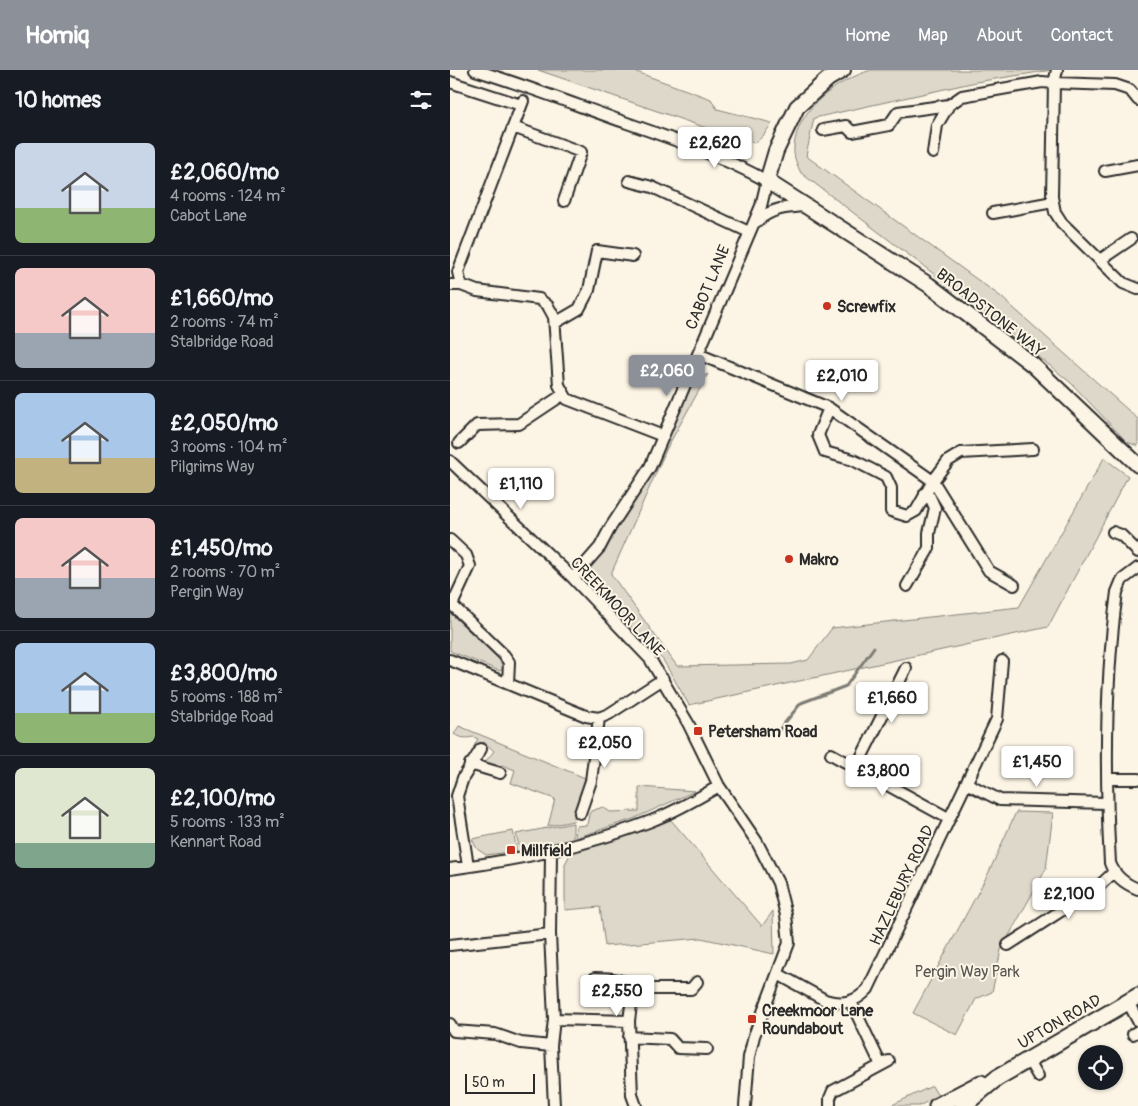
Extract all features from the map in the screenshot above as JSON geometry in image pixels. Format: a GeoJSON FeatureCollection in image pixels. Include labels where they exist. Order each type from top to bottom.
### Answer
{"type":"FeatureCollection","features":[{"type":"Feature","properties":{"kind":"highway","name":"UPTON ROAD"},"geometry":{"type":"LineString","coordinates":[[963,1106],[997,1078],[1133,999]]}},
{"type":"Feature","properties":{"kind":"highway","name":"UPTON ROAD"},"geometry":{"type":"LineString","coordinates":[[937,1106],[980,1083],[997,1078]]}},
{"type":"Feature","properties":{"kind":"main road","name":"CABOT LANE"},"geometry":{"type":"LineString","coordinates":[[767,181],[776,151],[798,107],[828,79],[843,70]]}},
{"type":"Feature","properties":{"kind":"main road","name":"BROADSTONE WAY"},"geometry":{"type":"LineString","coordinates":[[767,181],[929,285],[1034,366],[1138,464]]}},
{"type":"Feature","properties":{"kind":"street","name":"BROADSTONE WAY"},"geometry":{"type":"LineString","coordinates":[[475,70],[531,87],[627,123],[672,137],[741,167],[767,181]]}},
{"type":"Feature","properties":{"kind":"street"},"geometry":{"type":"LineString","coordinates":[[1057,70],[1054,82],[1053,202],[1055,212],[1062,223],[1123,283],[1138,289]]}},
{"type":"Feature","properties":{"kind":"street"},"geometry":{"type":"LineString","coordinates":[[450,82],[522,103],[458,272],[455,285],[477,291],[539,299],[548,306],[554,323],[559,385],[567,399],[663,436]]}},
{"type":"Feature","properties":{"kind":"street"},"geometry":{"type":"LineString","coordinates":[[933,153],[937,125],[949,105],[962,96],[1042,82],[1054,82],[1115,85],[1130,90],[1138,100]]}},
{"type":"Feature","properties":{"kind":"street"},"geometry":{"type":"LineString","coordinates":[[823,130],[846,126],[852,132],[889,125],[898,112],[949,105]]}},
{"type":"Feature","properties":{"kind":"street"},"geometry":{"type":"LineString","coordinates":[[513,127],[581,152],[564,201]]}},
{"type":"Feature","properties":{"kind":"street"},"geometry":{"type":"LineString","coordinates":[[1105,171],[1138,165]]}},
{"type":"Feature","properties":{"kind":"street"},"geometry":{"type":"LineString","coordinates":[[629,181],[652,187],[751,228],[771,211],[783,207],[808,206]]}},
{"type":"Feature","properties":{"kind":"street","name":"CABOT LANE"},"geometry":{"type":"LineString","coordinates":[[573,578],[600,547],[610,528],[650,467],[751,228],[767,181]]}},
{"type":"Feature","properties":{"kind":"street"},"geometry":{"type":"LineString","coordinates":[[993,214],[1053,202]]}},
{"type":"Feature","properties":{"kind":"street"},"geometry":{"type":"LineString","coordinates":[[1100,260],[1131,239]]}},
{"type":"Feature","properties":{"kind":"street"},"geometry":{"type":"LineString","coordinates":[[554,323],[579,309],[589,290],[596,251],[633,256]]}},
{"type":"Feature","properties":{"kind":"street"},"geometry":{"type":"LineString","coordinates":[[698,354],[829,408],[933,481],[989,571],[1014,585]]}},
{"type":"Feature","properties":{"kind":"street"},"geometry":{"type":"LineString","coordinates":[[459,443],[477,426],[519,424],[564,394]]}},
{"type":"Feature","properties":{"kind":"street"},"geometry":{"type":"LineString","coordinates":[[829,408],[818,434],[825,452],[854,460],[886,478],[890,488],[891,511],[907,516],[916,511],[933,481],[948,461],[961,453],[1033,449]]}},
{"type":"Feature","properties":{"kind":"street","name":"CREEKMOOR LANE"},"geometry":{"type":"LineString","coordinates":[[450,461],[573,578],[650,659],[688,724],[719,786],[757,842],[778,883],[789,933],[789,943],[754,1036],[745,1106]]}},
{"type":"Feature","properties":{"kind":"street"},"geometry":{"type":"LineString","coordinates":[[907,586],[930,548],[929,533],[935,508],[926,493]]}},
{"type":"Feature","properties":{"kind":"street"},"geometry":{"type":"LineString","coordinates":[[1113,532],[1121,535],[1138,552]]}},
{"type":"Feature","properties":{"kind":"street"},"geometry":{"type":"LineString","coordinates":[[450,540],[466,555],[470,566],[451,604],[509,662],[508,684]]}},
{"type":"Feature","properties":{"kind":"street"},"geometry":{"type":"LineString","coordinates":[[1138,568],[1122,580],[1117,592],[1108,713],[1106,803],[1110,863],[1113,873],[1128,885],[1138,889]]}},
{"type":"Feature","properties":{"kind":"street"},"geometry":{"type":"LineString","coordinates":[[450,660],[586,716],[599,718],[632,701],[663,679]]}},
{"type":"Feature","properties":{"kind":"street","name":"HAZLEBURY ROAD"},"geometry":{"type":"LineString","coordinates":[[851,1002],[868,989],[948,818],[997,719],[1002,661]]}},
{"type":"Feature","properties":{"kind":"street"},"geometry":{"type":"LineString","coordinates":[[856,768],[906,668]]}},
{"type":"Feature","properties":{"kind":"street"},"geometry":{"type":"LineString","coordinates":[[580,813],[591,781],[599,718]]}},
{"type":"Feature","properties":{"kind":"street"},"geometry":{"type":"LineString","coordinates":[[468,866],[454,796],[470,764],[481,750]]}},
{"type":"Feature","properties":{"kind":"street"},"geometry":{"type":"LineString","coordinates":[[831,754],[948,818]]}},
{"type":"Feature","properties":{"kind":"street"},"geometry":{"type":"LineString","coordinates":[[470,764],[500,773]]}},
{"type":"Feature","properties":{"kind":"street"},"geometry":{"type":"LineString","coordinates":[[1108,779],[1138,779]]}},
{"type":"Feature","properties":{"kind":"street"},"geometry":{"type":"LineString","coordinates":[[966,783],[1000,800],[1106,803]]}},
{"type":"Feature","properties":{"kind":"street"},"geometry":{"type":"LineString","coordinates":[[450,869],[551,853],[651,821],[719,786]]}},
{"type":"Feature","properties":{"kind":"street"},"geometry":{"type":"LineString","coordinates":[[551,853],[550,934],[554,1019],[551,1046],[554,1106]]}},
{"type":"Feature","properties":{"kind":"street"},"geometry":{"type":"LineString","coordinates":[[1008,945],[1098,887],[1113,873]]}},
{"type":"Feature","properties":{"kind":"street"},"geometry":{"type":"LineString","coordinates":[[450,945],[550,934]]}},
{"type":"Feature","properties":{"kind":"street"},"geometry":{"type":"LineString","coordinates":[[778,974],[825,1000],[842,1003],[851,1002],[885,1063],[833,1091],[830,1098],[830,1106]]}},
{"type":"Feature","properties":{"kind":"street"},"geometry":{"type":"LineString","coordinates":[[595,978],[622,981],[632,986],[638,992]]}},
{"type":"Feature","properties":{"kind":"street"},"geometry":{"type":"LineString","coordinates":[[636,1106],[632,1095],[629,1037],[632,998],[638,992],[645,989],[694,989]]}},
{"type":"Feature","properties":{"kind":"street"},"geometry":{"type":"LineString","coordinates":[[1133,999],[1138,1021]]}},
{"type":"Feature","properties":{"kind":"street"},"geometry":{"type":"LineString","coordinates":[[554,1019],[629,1021]]}},
{"type":"Feature","properties":{"kind":"street"},"geometry":{"type":"LineString","coordinates":[[451,1030],[495,1034],[521,1043],[551,1046]]}},
{"type":"Feature","properties":{"kind":"street"},"geometry":{"type":"LineString","coordinates":[[629,1037],[670,1039],[678,1048],[707,1049]]}},
{"type":"Feature","properties":{"kind":"street"},"geometry":{"type":"LineString","coordinates":[[1028,1059],[1038,1076]]}},
{"type":"Feature","properties":{"kind":"green space"},"geometry":{"type":"Polygon","coordinates":[[[538,70],[631,70],[711,99],[717,109],[772,123],[756,142],[744,141],[538,70]]]}},
{"type":"Feature","properties":{"kind":"green space"},"geometry":{"type":"Polygon","coordinates":[[[871,70],[1052,70],[976,82],[814,118],[806,156],[1000,296],[1138,419],[1138,446],[1127,442],[1071,383],[993,319],[801,173],[794,147],[797,133],[811,108],[832,89],[871,70]]]}},
{"type":"Feature","properties":{"kind":"green space"},"geometry":{"type":"Polygon","coordinates":[[[708,374],[667,448],[611,574],[677,666],[791,664],[808,660],[832,628],[1019,607],[1104,458],[1128,476],[1048,627],[689,705],[663,660],[592,585],[588,571],[649,479],[665,437],[695,380],[708,374]]]}},
{"type":"Feature","properties":{"kind":"green space"},"geometry":{"type":"Polygon","coordinates":[[[450,613],[499,659],[503,668],[500,671],[450,651],[450,613]]]}},
{"type":"Feature","properties":{"kind":"green space"},"geometry":{"type":"Polygon","coordinates":[[[459,726],[585,778],[573,821],[548,826],[555,799],[511,783],[515,770],[502,765],[500,771],[486,764],[486,761],[494,751],[484,742],[476,751],[473,748],[478,739],[454,734],[459,726]]]}},
{"type":"Feature","properties":{"kind":"green space"},"geometry":{"type":"Polygon","coordinates":[[[639,787],[695,791],[633,819],[575,838],[576,826],[587,825],[591,811],[603,807],[610,812],[639,811],[639,787]]]}},
{"type":"Feature","properties":{"kind":"green space","name":"Pergin Way Park"},"geometry":{"type":"Polygon","coordinates":[[[1016,812],[1053,813],[1046,869],[1001,950],[992,992],[976,999],[957,1035],[913,1013],[989,872],[1016,812]]]}},
{"type":"Feature","properties":{"kind":"green space"},"geometry":{"type":"Polygon","coordinates":[[[671,820],[762,926],[773,911],[774,954],[701,938],[605,946],[600,907],[565,910],[565,864],[570,854],[671,820]]]}},
{"type":"Feature","properties":{"kind":"green space"},"geometry":{"type":"Polygon","coordinates":[[[573,823],[573,839],[520,850],[516,834],[573,823]]]}},
{"type":"Feature","properties":{"kind":"green space"},"geometry":{"type":"Polygon","coordinates":[[[513,831],[517,851],[486,855],[477,849],[472,839],[513,831]]]}},
{"type":"Feature","properties":{"kind":"green space"},"geometry":{"type":"Polygon","coordinates":[[[932,1086],[938,1096],[919,1106],[890,1106],[932,1086]]]}},
{"type":"Feature","properties":{"kind":"waterway"},"geometry":{"type":"LineString","coordinates":[[779,730],[801,703],[846,686],[874,647]]}},
{"type":"Feature","properties":{"kind":"place","name":"Screwfix"},"geometry":{"type":"Point","coordinates":[827,306]}},
{"type":"Feature","properties":{"kind":"place","name":"Makro"},"geometry":{"type":"Point","coordinates":[789,559]}},
{"type":"Feature","properties":{"kind":"place","name":"Petersham Road"},"geometry":{"type":"Point","coordinates":[698,731]}},
{"type":"Feature","properties":{"kind":"place","name":"Millfield"},"geometry":{"type":"Point","coordinates":[511,850]}},
{"type":"Feature","properties":{"kind":"place","name":"Creekmoor Lane Roundabout"},"geometry":{"type":"Point","coordinates":[752,1019]}}]}
